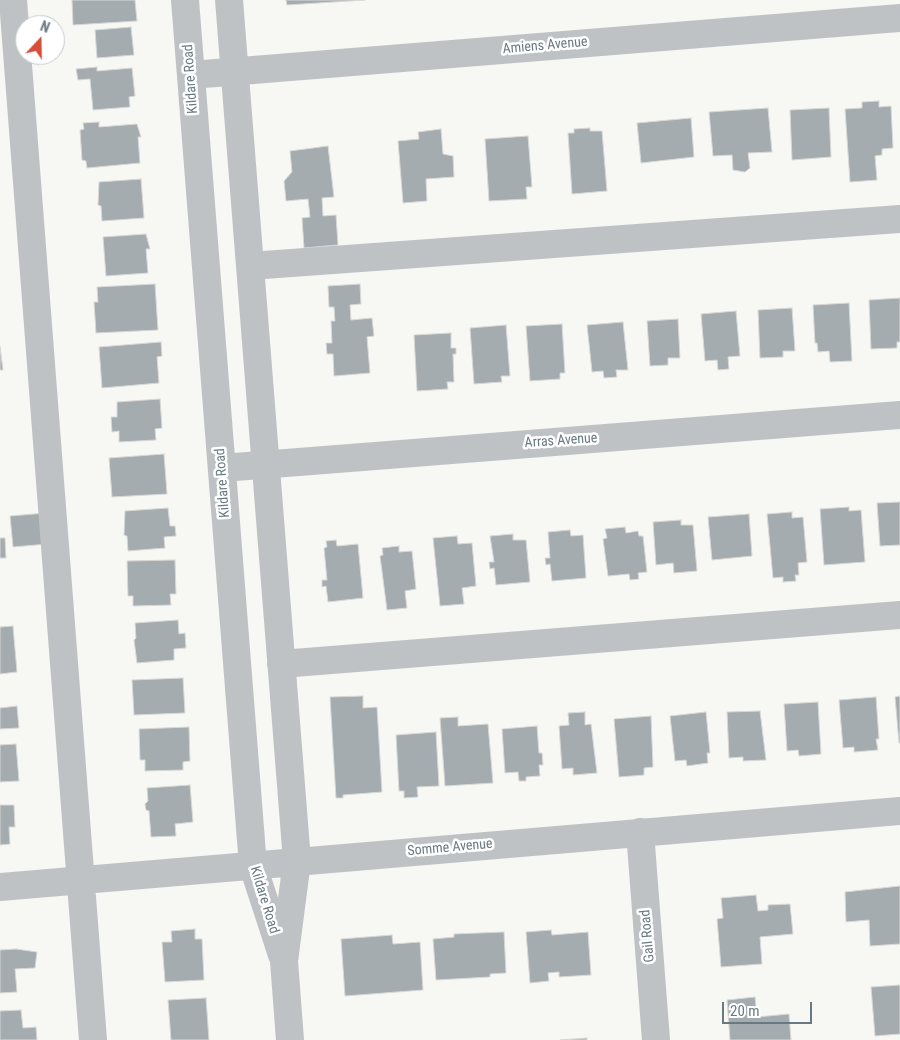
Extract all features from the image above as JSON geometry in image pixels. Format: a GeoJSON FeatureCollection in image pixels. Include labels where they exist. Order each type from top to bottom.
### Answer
{"type":"FeatureCollection","features":[{"type":"Feature","properties":{"kind":"street"},"geometry":{"type":"LineString","coordinates":[[13,0],[93,1040]]}},
{"type":"Feature","properties":{"kind":"street","name":"Kildare Road"},"geometry":{"type":"LineString","coordinates":[[185,0],[253,866],[284,961]]}},
{"type":"Feature","properties":{"kind":"street","name":"Kildare Road"},"geometry":{"type":"LineString","coordinates":[[229,0],[297,861],[284,961],[290,1040]]}},
{"type":"Feature","properties":{"kind":"street","name":"Amiens Avenue"},"geometry":{"type":"LineString","coordinates":[[191,75],[900,18]]}},
{"type":"Feature","properties":{"kind":"street"},"geometry":{"type":"LineString","coordinates":[[250,266],[900,219]]}},
{"type":"Feature","properties":{"kind":"street","name":"Arras Avenue"},"geometry":{"type":"LineString","coordinates":[[222,468],[900,415]]}},
{"type":"Feature","properties":{"kind":"street"},"geometry":{"type":"LineString","coordinates":[[281,664],[900,615]]}},
{"type":"Feature","properties":{"kind":"street","name":"Somme Avenue"},"geometry":{"type":"LineString","coordinates":[[0,887],[900,811]]}},
{"type":"Feature","properties":{"kind":"street","name":"Gail Road"},"geometry":{"type":"LineString","coordinates":[[640,832],[656,1040]]}},
{"type":"Feature","properties":{"kind":"building"},"geometry":{"type":"Polygon","coordinates":[[[72,0],[135,0],[137,21],[73,25],[72,0]]]}},
{"type":"Feature","properties":{"kind":"building"},"geometry":{"type":"Polygon","coordinates":[[[286,0],[365,0],[287,5],[286,0]]]}},
{"type":"Feature","properties":{"kind":"building"},"geometry":{"type":"Polygon","coordinates":[[[131,27],[134,55],[97,58],[95,30],[131,27]]]}},
{"type":"Feature","properties":{"kind":"building"},"geometry":{"type":"Polygon","coordinates":[[[97,67],[97,71],[132,68],[135,96],[129,97],[130,107],[93,110],[90,79],[78,80],[76,69],[97,67]]]}},
{"type":"Feature","properties":{"kind":"building"},"geometry":{"type":"Polygon","coordinates":[[[879,101],[879,107],[891,106],[893,148],[882,149],[882,155],[875,156],[877,180],[850,182],[845,109],[862,108],[862,102],[879,101]]]}},
{"type":"Feature","properties":{"kind":"building"},"geometry":{"type":"Polygon","coordinates":[[[768,108],[772,152],[748,153],[750,168],[745,172],[733,170],[732,155],[713,156],[709,112],[768,108]]]}},
{"type":"Feature","properties":{"kind":"building"},"geometry":{"type":"Polygon","coordinates":[[[829,108],[831,157],[792,160],[790,110],[829,108]]]}},
{"type":"Feature","properties":{"kind":"building"},"geometry":{"type":"Polygon","coordinates":[[[691,118],[694,157],[641,163],[637,123],[691,118]]]}},
{"type":"Feature","properties":{"kind":"building"},"geometry":{"type":"Polygon","coordinates":[[[99,122],[99,127],[137,124],[141,137],[138,137],[140,163],[87,168],[86,161],[82,160],[80,130],[84,129],[83,123],[99,122]]]}},
{"type":"Feature","properties":{"kind":"building"},"geometry":{"type":"Polygon","coordinates":[[[590,128],[590,131],[602,131],[607,191],[572,194],[568,133],[574,133],[574,129],[590,128]]]}},
{"type":"Feature","properties":{"kind":"building"},"geometry":{"type":"Polygon","coordinates":[[[441,129],[443,154],[453,156],[454,177],[426,179],[427,201],[403,203],[398,141],[419,139],[418,132],[441,129]]]}},
{"type":"Feature","properties":{"kind":"building"},"geometry":{"type":"Polygon","coordinates":[[[528,136],[532,187],[526,187],[527,199],[489,201],[485,139],[528,136]]]}},
{"type":"Feature","properties":{"kind":"building"},"geometry":{"type":"Polygon","coordinates":[[[328,146],[334,197],[322,198],[323,216],[336,215],[338,245],[304,248],[302,218],[310,217],[308,199],[286,201],[284,181],[292,172],[290,151],[328,146]]]}},
{"type":"Feature","properties":{"kind":"building"},"geometry":{"type":"Polygon","coordinates":[[[141,179],[144,218],[102,221],[101,206],[98,205],[99,182],[141,179]]]}},
{"type":"Feature","properties":{"kind":"building"},"geometry":{"type":"Polygon","coordinates":[[[146,234],[150,249],[146,249],[148,273],[106,276],[103,237],[146,234]]]}},
{"type":"Feature","properties":{"kind":"building"},"geometry":{"type":"Polygon","coordinates":[[[155,284],[158,330],[96,333],[94,302],[98,302],[97,287],[155,284]]]}},
{"type":"Feature","properties":{"kind":"building"},"geometry":{"type":"Polygon","coordinates":[[[360,284],[361,304],[350,305],[351,320],[372,318],[374,336],[367,337],[370,373],[334,376],[333,354],[327,354],[326,343],[332,343],[331,321],[335,321],[334,307],[329,307],[328,286],[360,284]]]}},
{"type":"Feature","properties":{"kind":"building"},"geometry":{"type":"Polygon","coordinates":[[[900,298],[900,342],[897,342],[897,348],[871,349],[869,300],[900,298]]]}},
{"type":"Feature","properties":{"kind":"building"},"geometry":{"type":"Polygon","coordinates":[[[849,303],[852,361],[830,362],[829,351],[818,352],[817,343],[815,343],[813,305],[849,303]]]}},
{"type":"Feature","properties":{"kind":"building"},"geometry":{"type":"Polygon","coordinates":[[[792,308],[795,351],[783,351],[783,357],[760,358],[758,310],[792,308]]]}},
{"type":"Feature","properties":{"kind":"building"},"geometry":{"type":"Polygon","coordinates":[[[736,311],[740,356],[728,357],[729,369],[718,370],[717,360],[705,361],[701,314],[736,311]]]}},
{"type":"Feature","properties":{"kind":"building"},"geometry":{"type":"Polygon","coordinates":[[[678,319],[680,358],[668,358],[668,365],[650,366],[647,321],[678,319]]]}},
{"type":"Feature","properties":{"kind":"building"},"geometry":{"type":"Polygon","coordinates":[[[623,322],[628,370],[616,370],[617,377],[604,378],[603,371],[592,372],[587,325],[623,322]]]}},
{"type":"Feature","properties":{"kind":"building"},"geometry":{"type":"Polygon","coordinates":[[[562,324],[565,373],[560,373],[560,379],[530,381],[526,326],[562,324]]]}},
{"type":"Feature","properties":{"kind":"building"},"geometry":{"type":"Polygon","coordinates":[[[506,325],[510,376],[501,376],[502,382],[474,384],[470,328],[506,325]]]}},
{"type":"Feature","properties":{"kind":"building"},"geometry":{"type":"Polygon","coordinates":[[[451,333],[451,348],[456,348],[456,354],[453,354],[454,382],[447,382],[448,389],[417,391],[414,335],[451,333]]]}},
{"type":"Feature","properties":{"kind":"building"},"geometry":{"type":"Polygon","coordinates":[[[161,342],[162,356],[157,357],[159,383],[102,388],[99,347],[161,342]]]}},
{"type":"Feature","properties":{"kind":"building"},"geometry":{"type":"Polygon","coordinates":[[[0,347],[3,370],[0,370],[0,347]]]}},
{"type":"Feature","properties":{"kind":"building"},"geometry":{"type":"Polygon","coordinates":[[[160,399],[162,428],[155,429],[156,440],[119,442],[119,431],[112,432],[111,417],[117,417],[117,402],[160,399]]]}},
{"type":"Feature","properties":{"kind":"building"},"geometry":{"type":"Polygon","coordinates":[[[164,454],[167,494],[112,497],[109,458],[164,454]]]}},
{"type":"Feature","properties":{"kind":"building"},"geometry":{"type":"Polygon","coordinates":[[[900,502],[900,545],[880,546],[877,503],[900,502]]]}},
{"type":"Feature","properties":{"kind":"building"},"geometry":{"type":"Polygon","coordinates":[[[849,507],[849,511],[861,510],[865,562],[824,565],[820,509],[849,507]]]}},
{"type":"Feature","properties":{"kind":"building"},"geometry":{"type":"Polygon","coordinates":[[[168,508],[170,526],[175,526],[176,536],[164,537],[165,548],[128,551],[127,536],[124,535],[125,511],[168,508]]]}},
{"type":"Feature","properties":{"kind":"building"},"geometry":{"type":"Polygon","coordinates":[[[792,512],[792,518],[803,517],[807,562],[798,563],[799,575],[795,575],[796,581],[783,582],[783,577],[773,578],[767,514],[792,512]]]}},
{"type":"Feature","properties":{"kind":"building"},"geometry":{"type":"Polygon","coordinates":[[[46,513],[48,544],[13,547],[10,516],[46,513]]]}},
{"type":"Feature","properties":{"kind":"building"},"geometry":{"type":"Polygon","coordinates":[[[749,514],[752,556],[712,560],[708,517],[749,514]]]}},
{"type":"Feature","properties":{"kind":"building"},"geometry":{"type":"Polygon","coordinates":[[[681,520],[681,525],[693,525],[697,571],[674,573],[673,563],[656,565],[653,522],[681,520]]]}},
{"type":"Feature","properties":{"kind":"building"},"geometry":{"type":"Polygon","coordinates":[[[625,527],[626,533],[638,531],[639,536],[643,536],[647,572],[638,573],[639,579],[630,580],[629,574],[608,576],[603,539],[607,538],[605,529],[625,527]]]}},
{"type":"Feature","properties":{"kind":"building"},"geometry":{"type":"Polygon","coordinates":[[[570,530],[571,536],[583,535],[586,578],[552,581],[550,564],[546,565],[545,558],[550,558],[548,532],[570,530]]]}},
{"type":"Feature","properties":{"kind":"building"},"geometry":{"type":"Polygon","coordinates":[[[513,534],[513,540],[526,540],[530,582],[496,585],[494,568],[490,569],[489,562],[494,562],[490,536],[513,534]]]}},
{"type":"Feature","properties":{"kind":"building"},"geometry":{"type":"Polygon","coordinates":[[[457,536],[458,544],[472,543],[476,586],[462,588],[464,604],[440,606],[433,538],[457,536]]]}},
{"type":"Feature","properties":{"kind":"building"},"geometry":{"type":"Polygon","coordinates":[[[0,538],[5,538],[6,558],[0,558],[0,538]]]}},
{"type":"Feature","properties":{"kind":"building"},"geometry":{"type":"Polygon","coordinates":[[[336,540],[337,546],[358,544],[363,598],[328,602],[326,586],[322,587],[322,580],[327,580],[324,548],[327,547],[326,541],[336,540]]]}},
{"type":"Feature","properties":{"kind":"building"},"geometry":{"type":"Polygon","coordinates":[[[399,546],[399,552],[412,551],[416,589],[405,591],[407,608],[387,610],[380,556],[383,555],[382,548],[399,546]]]}},
{"type":"Feature","properties":{"kind":"building"},"geometry":{"type":"Polygon","coordinates":[[[175,560],[176,594],[170,594],[171,605],[133,606],[133,596],[128,596],[127,561],[175,560]]]}},
{"type":"Feature","properties":{"kind":"building"},"geometry":{"type":"Polygon","coordinates":[[[178,620],[179,634],[185,633],[186,648],[174,649],[174,660],[137,663],[134,640],[136,638],[135,623],[178,620]]]}},
{"type":"Feature","properties":{"kind":"building"},"geometry":{"type":"Polygon","coordinates":[[[13,626],[17,672],[0,674],[0,627],[13,626]]]}},
{"type":"Feature","properties":{"kind":"building"},"geometry":{"type":"Polygon","coordinates":[[[183,678],[185,713],[134,715],[132,680],[183,678]]]}},
{"type":"Feature","properties":{"kind":"building"},"geometry":{"type":"Polygon","coordinates":[[[363,696],[363,708],[377,707],[382,792],[343,795],[343,798],[336,798],[330,697],[363,696]]]}},
{"type":"Feature","properties":{"kind":"building"},"geometry":{"type":"Polygon","coordinates":[[[900,696],[900,743],[899,743],[895,697],[900,696]]]}},
{"type":"Feature","properties":{"kind":"building"},"geometry":{"type":"Polygon","coordinates":[[[876,697],[879,739],[876,739],[878,750],[854,752],[854,747],[843,748],[839,700],[876,697]]]}},
{"type":"Feature","properties":{"kind":"building"},"geometry":{"type":"Polygon","coordinates":[[[818,702],[821,754],[799,756],[798,750],[787,751],[784,704],[818,702]]]}},
{"type":"Feature","properties":{"kind":"building"},"geometry":{"type":"Polygon","coordinates":[[[17,706],[19,728],[0,729],[0,708],[17,706]]]}},
{"type":"Feature","properties":{"kind":"building"},"geometry":{"type":"Polygon","coordinates":[[[760,711],[766,760],[743,761],[743,757],[729,758],[727,712],[760,711]]]}},
{"type":"Feature","properties":{"kind":"building"},"geometry":{"type":"Polygon","coordinates":[[[585,712],[585,725],[591,724],[597,773],[573,775],[573,768],[562,769],[559,726],[569,725],[568,713],[585,712]]]}},
{"type":"Feature","properties":{"kind":"building"},"geometry":{"type":"Polygon","coordinates":[[[706,712],[710,753],[707,753],[708,763],[687,766],[686,760],[675,761],[670,716],[706,712]]]}},
{"type":"Feature","properties":{"kind":"building"},"geometry":{"type":"Polygon","coordinates":[[[651,716],[653,767],[644,768],[644,775],[619,777],[614,719],[651,716]]]}},
{"type":"Feature","properties":{"kind":"building"},"geometry":{"type":"Polygon","coordinates":[[[458,717],[458,726],[488,724],[493,783],[445,786],[440,718],[458,717]]]}},
{"type":"Feature","properties":{"kind":"building"},"geometry":{"type":"Polygon","coordinates":[[[537,726],[539,753],[542,753],[543,765],[539,765],[540,776],[526,777],[526,781],[519,781],[518,772],[505,773],[502,729],[537,726]]]}},
{"type":"Feature","properties":{"kind":"building"},"geometry":{"type":"Polygon","coordinates":[[[189,727],[190,761],[183,762],[183,770],[145,771],[145,760],[140,760],[139,729],[189,727]]]}},
{"type":"Feature","properties":{"kind":"building"},"geometry":{"type":"Polygon","coordinates":[[[436,732],[439,786],[417,787],[418,797],[404,798],[404,791],[399,791],[396,735],[436,732]]]}},
{"type":"Feature","properties":{"kind":"building"},"geometry":{"type":"Polygon","coordinates":[[[16,744],[19,781],[0,782],[0,745],[16,744]]]}},
{"type":"Feature","properties":{"kind":"building"},"geometry":{"type":"Polygon","coordinates":[[[190,785],[193,822],[175,824],[176,836],[151,837],[149,811],[146,810],[145,804],[148,801],[147,788],[190,785]]]}},
{"type":"Feature","properties":{"kind":"building"},"geometry":{"type":"Polygon","coordinates":[[[0,805],[14,805],[15,827],[9,827],[10,844],[0,845],[0,805]]]}},
{"type":"Feature","properties":{"kind":"building"},"geometry":{"type":"Polygon","coordinates":[[[900,886],[900,944],[870,946],[869,920],[846,922],[845,892],[900,886]]]}},
{"type":"Feature","properties":{"kind":"building"},"geometry":{"type":"Polygon","coordinates":[[[756,895],[758,911],[768,910],[768,905],[790,904],[793,934],[760,937],[762,964],[721,967],[717,919],[723,918],[721,898],[756,895]]]}},
{"type":"Feature","properties":{"kind":"building"},"geometry":{"type":"Polygon","coordinates":[[[195,929],[195,939],[202,939],[204,980],[165,982],[162,942],[172,942],[171,931],[195,929]]]}},
{"type":"Feature","properties":{"kind":"building"},"geometry":{"type":"Polygon","coordinates":[[[551,930],[552,935],[588,932],[591,975],[559,977],[559,972],[548,973],[549,981],[530,983],[526,932],[551,930]]]}},
{"type":"Feature","properties":{"kind":"building"},"geometry":{"type":"Polygon","coordinates":[[[504,932],[506,973],[490,974],[490,977],[436,980],[433,939],[454,937],[454,934],[504,932]]]}},
{"type":"Feature","properties":{"kind":"building"},"geometry":{"type":"Polygon","coordinates":[[[392,935],[393,944],[420,942],[423,990],[345,996],[341,939],[392,935]]]}},
{"type":"Feature","properties":{"kind":"building"},"geometry":{"type":"Polygon","coordinates":[[[16,949],[37,952],[35,968],[15,969],[17,992],[0,993],[0,950],[16,949]]]}},
{"type":"Feature","properties":{"kind":"building"},"geometry":{"type":"Polygon","coordinates":[[[900,985],[900,1034],[875,1036],[871,987],[900,985]]]}},
{"type":"Feature","properties":{"kind":"building"},"geometry":{"type":"Polygon","coordinates":[[[755,997],[757,1017],[789,1014],[791,1040],[730,1040],[727,1000],[755,997]]]}},
{"type":"Feature","properties":{"kind":"building"},"geometry":{"type":"Polygon","coordinates":[[[206,998],[209,1040],[171,1040],[168,1000],[206,998]]]}},
{"type":"Feature","properties":{"kind":"building"},"geometry":{"type":"Polygon","coordinates":[[[21,1010],[23,1028],[36,1027],[37,1040],[0,1040],[0,1011],[21,1010]]]}},
{"type":"Feature","properties":{"kind":"building"},"geometry":{"type":"Polygon","coordinates":[[[587,1038],[587,1040],[560,1040],[587,1038]]]}}]}
